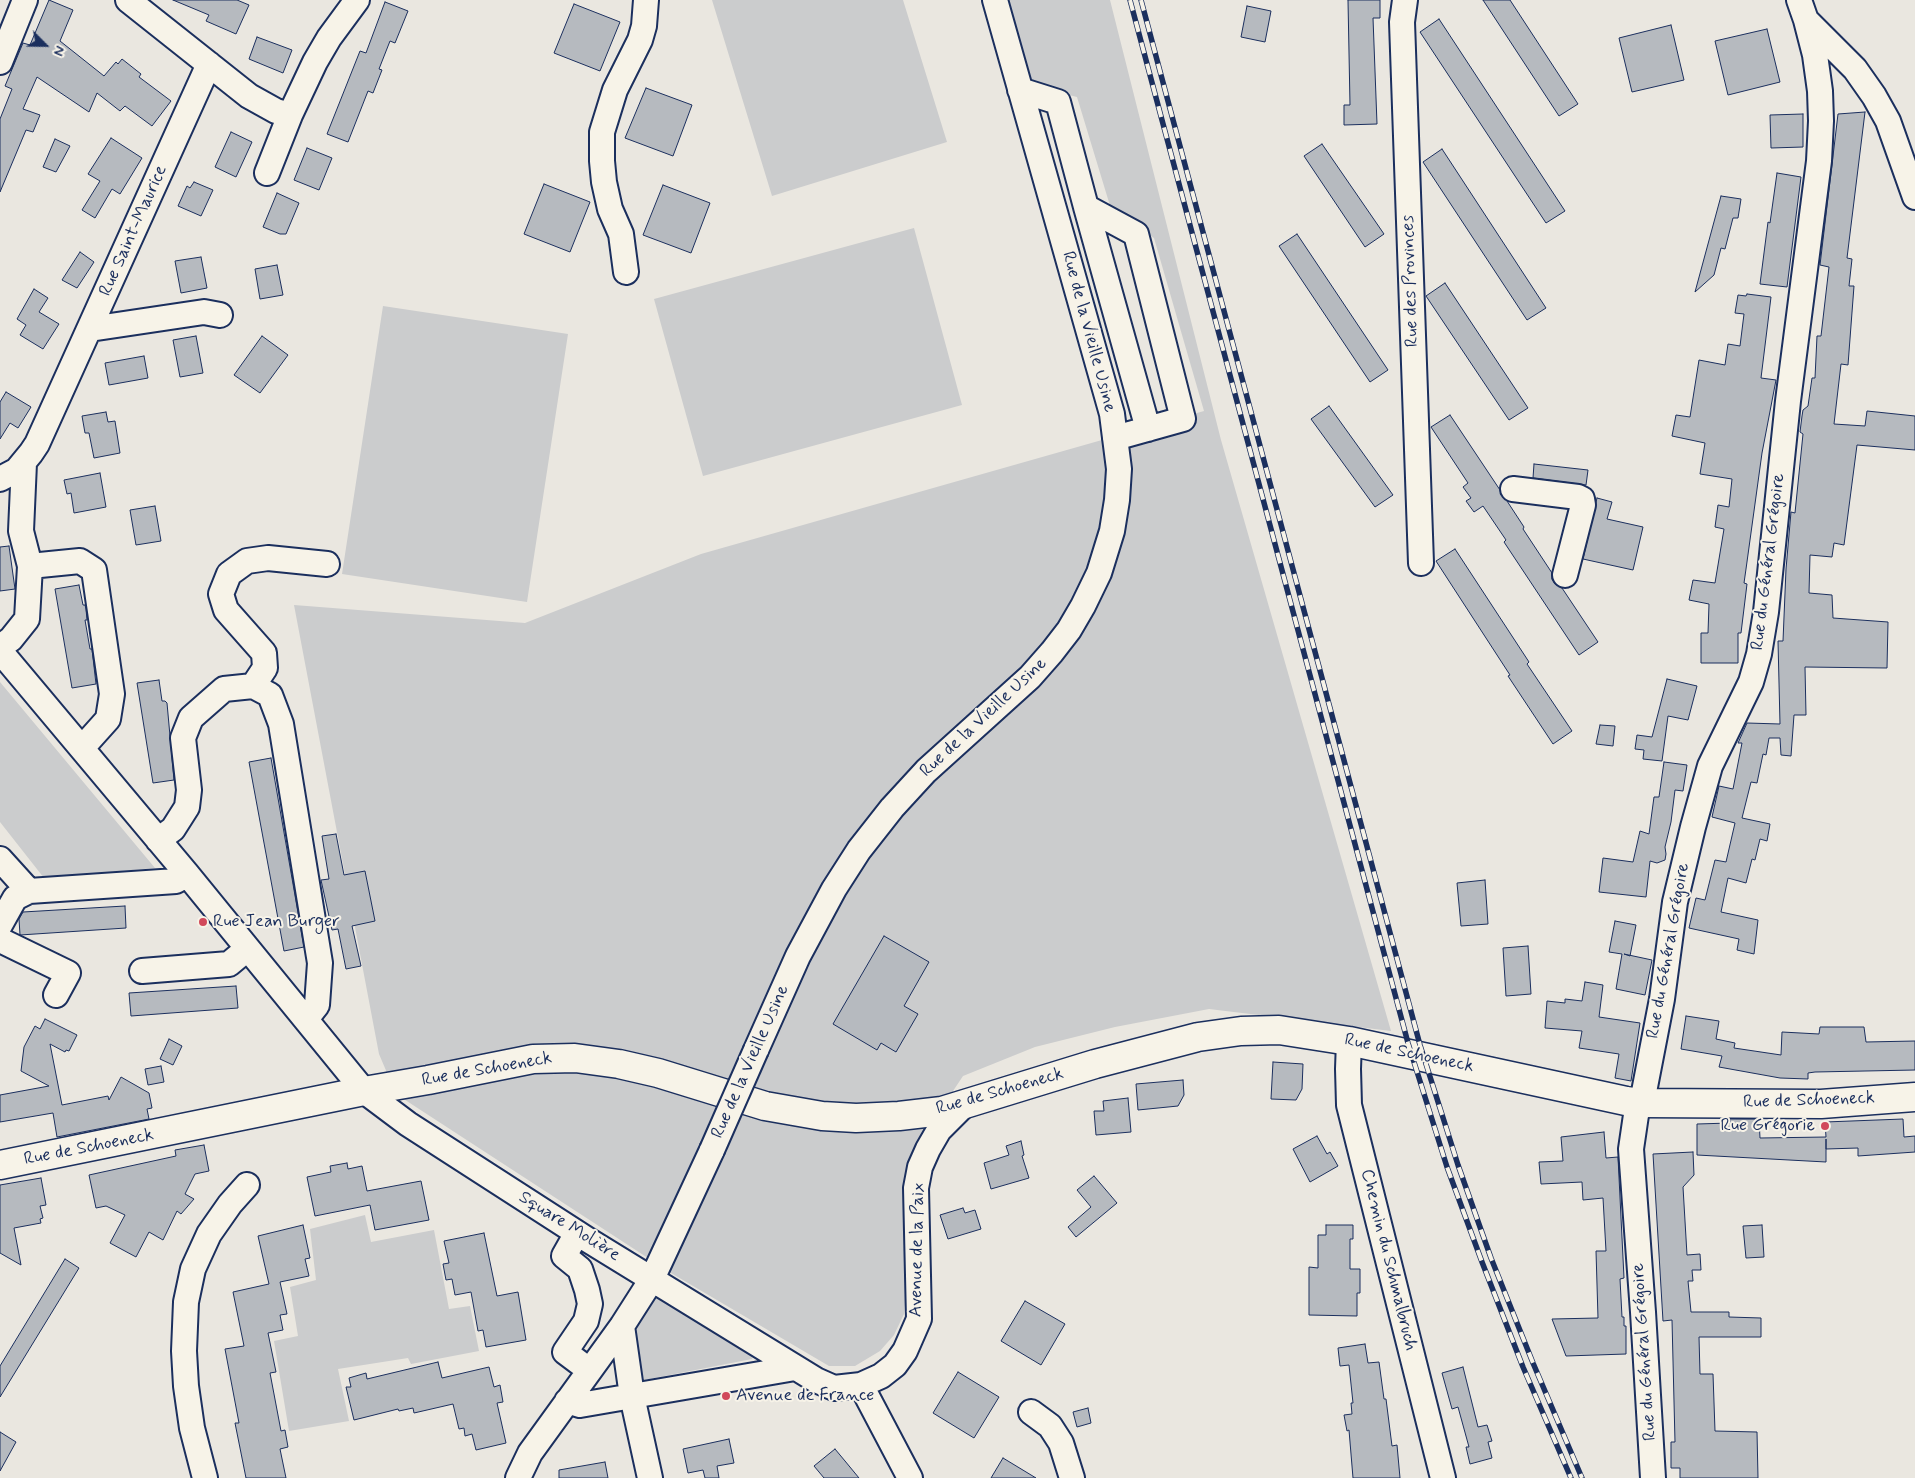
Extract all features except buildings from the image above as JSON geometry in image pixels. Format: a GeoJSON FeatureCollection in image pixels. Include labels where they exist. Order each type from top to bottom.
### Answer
{"type":"FeatureCollection","features":[{"type":"Feature","properties":{"kind":"main road","name":"Rue de Schoeneck"},"geometry":{"type":"LineString","coordinates":[[0,1165],[364,1091],[533,1059],[575,1058],[619,1064],[658,1073],[766,1106],[822,1116],[856,1118],[900,1116],[942,1111],[1086,1067],[1198,1037],[1241,1031],[1279,1030],[1349,1040],[1641,1103],[1821,1104],[1915,1097]]}},
{"type":"Feature","properties":{"kind":"street"},"geometry":{"type":"LineString","coordinates":[[0,62],[24,0]]}},
{"type":"Feature","properties":{"kind":"street"},"geometry":{"type":"LineString","coordinates":[[128,0],[249,96],[276,111],[290,115]]}},
{"type":"Feature","properties":{"kind":"street"},"geometry":{"type":"LineString","coordinates":[[267,173],[298,94],[329,38],[357,0]]}},
{"type":"Feature","properties":{"kind":"street"},"geometry":{"type":"LineString","coordinates":[[626,272],[620,234],[610,209],[604,182],[602,132],[615,90],[640,40],[644,26],[646,0]]}},
{"type":"Feature","properties":{"kind":"street","name":"Rue de la Vieille Usine"},"geometry":{"type":"LineString","coordinates":[[652,1279],[712,1150],[798,956],[834,889],[859,850],[892,808],[926,771],[1030,677],[1069,630],[1099,573],[1112,531],[1118,500],[1119,469],[1112,414],[995,0]]}},
{"type":"Feature","properties":{"kind":"street","name":"Rue des Provinces"},"geometry":{"type":"LineString","coordinates":[[1405,0],[1402,30],[1421,563]]}},
{"type":"Feature","properties":{"kind":"street"},"geometry":{"type":"LineString","coordinates":[[1803,10],[1855,69],[1874,96],[1888,121],[1915,197]]}},
{"type":"Feature","properties":{"kind":"street","name":"Rue du Général Grégoire"},"geometry":{"type":"LineString","coordinates":[[1653,1478],[1643,1312],[1630,1149],[1662,998],[1675,902],[1693,827],[1710,766],[1751,682],[1759,654],[1766,612],[1788,401],[1819,161],[1822,121],[1815,55],[1803,10]]}},
{"type":"Feature","properties":{"kind":"street","name":"Rue Saint-Maurice"},"geometry":{"type":"LineString","coordinates":[[0,479],[17,470],[37,444],[209,64]]}},
{"type":"Feature","properties":{"kind":"street"},"geometry":{"type":"LineString","coordinates":[[1020,90],[1058,102],[1148,428]]}},
{"type":"Feature","properties":{"kind":"street"},"geometry":{"type":"LineString","coordinates":[[1086,207],[1136,234],[1183,419],[1115,438]]}},
{"type":"Feature","properties":{"kind":"street"},"geometry":{"type":"LineString","coordinates":[[90,329],[204,312],[220,315]]}},
{"type":"Feature","properties":{"kind":"street"},"geometry":{"type":"LineString","coordinates":[[24,463],[21,531],[30,566],[27,619],[0,649],[364,1091]]}},
{"type":"Feature","properties":{"kind":"street"},"geometry":{"type":"LineString","coordinates":[[1513,489],[1582,499],[1583,504],[1566,575]]}},
{"type":"Feature","properties":{"kind":"street"},"geometry":{"type":"LineString","coordinates":[[253,686],[266,668],[264,653],[226,610],[221,594],[229,574],[247,561],[268,558],[327,564]]}},
{"type":"Feature","properties":{"kind":"street"},"geometry":{"type":"LineString","coordinates":[[30,566],[80,561],[94,570],[112,694],[108,719],[82,748]]}},
{"type":"Feature","properties":{"kind":"street"},"geometry":{"type":"LineString","coordinates":[[158,840],[173,829],[186,807],[189,790],[183,738],[191,718],[224,689],[253,686],[270,695],[281,724],[320,963],[317,1005],[306,1019]]}},
{"type":"Feature","properties":{"kind":"street"},"geometry":{"type":"LineString","coordinates":[[0,858],[29,891]]}},
{"type":"Feature","properties":{"kind":"street"},"geometry":{"type":"LineString","coordinates":[[0,925],[15,898],[29,891],[176,881],[187,874]]}},
{"type":"Feature","properties":{"kind":"street"},"geometry":{"type":"LineString","coordinates":[[0,940],[68,973],[56,995]]}},
{"type":"Feature","properties":{"kind":"street"},"geometry":{"type":"LineString","coordinates":[[142,971],[229,964],[247,949]]}},
{"type":"Feature","properties":{"kind":"street","name":"Chemin du Schmalbruch"},"geometry":{"type":"LineString","coordinates":[[1349,1040],[1349,1105],[1443,1478]]}},
{"type":"Feature","properties":{"kind":"street","name":"Square Molière"},"geometry":{"type":"LineString","coordinates":[[364,1091],[408,1124],[652,1279]]}},
{"type":"Feature","properties":{"kind":"street","name":"Avenue de la Paix"},"geometry":{"type":"LineString","coordinates":[[652,1279],[795,1368],[834,1388],[861,1386],[881,1376],[895,1365],[905,1351],[919,1319],[916,1188],[920,1168],[939,1130],[965,1104]]}},
{"type":"Feature","properties":{"kind":"street"},"geometry":{"type":"LineString","coordinates":[[199,1476],[186,1386],[184,1351],[186,1302],[193,1268],[209,1234],[230,1204],[247,1185]]}},
{"type":"Feature","properties":{"kind":"street"},"geometry":{"type":"LineString","coordinates":[[577,1233],[564,1256],[580,1269],[590,1304],[586,1321],[565,1352],[589,1370]]}},
{"type":"Feature","properties":{"kind":"street"},"geometry":{"type":"LineString","coordinates":[[518,1478],[530,1453],[622,1326],[652,1279]]}},
{"type":"Feature","properties":{"kind":"street"},"geometry":{"type":"LineString","coordinates":[[622,1326],[632,1396],[650,1478]]}},
{"type":"Feature","properties":{"kind":"street"},"geometry":{"type":"LineString","coordinates":[[567,1401],[580,1406],[795,1368]]}},
{"type":"Feature","properties":{"kind":"street"},"geometry":{"type":"LineString","coordinates":[[861,1386],[910,1478]]}},
{"type":"Feature","properties":{"kind":"street"},"geometry":{"type":"LineString","coordinates":[[1031,1412],[1050,1426],[1061,1443],[1072,1478]]}},
{"type":"Feature","properties":{"kind":"shaded area"},"geometry":{"type":"Polygon","coordinates":[[[712,0],[903,0],[947,142],[772,196],[712,0]]]}},
{"type":"Feature","properties":{"kind":"shaded area"},"geometry":{"type":"Polygon","coordinates":[[[998,0],[1110,0],[1221,440],[1391,1031],[1209,1009],[1115,1027],[1035,1047],[963,1076],[941,1109],[907,1280],[904,1314],[894,1335],[880,1351],[855,1366],[829,1366],[671,1273],[396,1094],[379,1054],[294,605],[525,623],[701,554],[1204,411],[1154,238],[1111,209],[1077,97],[1022,83],[998,0]]]}},
{"type":"Feature","properties":{"kind":"shaded area"},"geometry":{"type":"Polygon","coordinates":[[[914,228],[962,405],[703,476],[654,299],[914,228]]]}},
{"type":"Feature","properties":{"kind":"shaded area"},"geometry":{"type":"Polygon","coordinates":[[[383,306],[568,334],[527,602],[342,574],[383,306]]]}},
{"type":"Feature","properties":{"kind":"shaded area"},"geometry":{"type":"Polygon","coordinates":[[[0,682],[155,868],[44,878],[0,822],[0,682]]]}},
{"type":"Feature","properties":{"kind":"shaded area"},"geometry":{"type":"Polygon","coordinates":[[[365,1215],[371,1242],[434,1230],[449,1309],[470,1306],[479,1351],[411,1364],[408,1358],[338,1369],[349,1421],[289,1431],[274,1341],[298,1336],[290,1287],[316,1280],[310,1229],[365,1215]]]}},
{"type":"Feature","properties":{"kind":"shaded area"},"geometry":{"type":"Polygon","coordinates":[[[660,1296],[754,1353],[752,1359],[644,1380],[630,1329],[651,1299],[660,1296]]]}},
{"type":"Feature","properties":{"kind":"railway"},"geometry":{"type":"LineString","coordinates":[[1130,0],[1408,1043],[1447,1167],[1482,1262],[1523,1367],[1571,1478]]}},
{"type":"Feature","properties":{"kind":"railway"},"geometry":{"type":"LineString","coordinates":[[1141,0],[1420,1045],[1458,1165],[1491,1258],[1582,1478]]}},
{"type":"Feature","properties":{"kind":"place","name":"Rue Jean Burger"},"geometry":{"type":"Point","coordinates":[203,922]}},
{"type":"Feature","properties":{"kind":"place","name":"Rue Grégorie"},"geometry":{"type":"Point","coordinates":[1825,1126]}},
{"type":"Feature","properties":{"kind":"place","name":"Avenue de France"},"geometry":{"type":"Point","coordinates":[726,1396]}}]}
